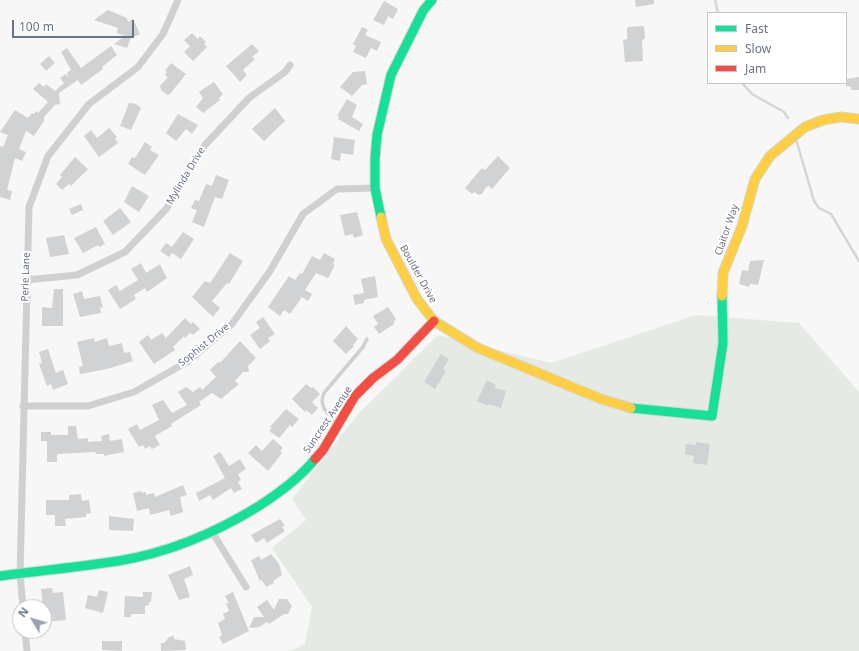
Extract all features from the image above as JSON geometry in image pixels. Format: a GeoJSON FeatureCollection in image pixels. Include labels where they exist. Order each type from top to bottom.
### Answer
{"type":"FeatureCollection","features":[{"type":"Feature","properties":{"kind":"street","name":"Perie Lane"},"geometry":{"type":"LineString","coordinates":[[22,599],[20,574],[26,280],[29,207],[48,156],[89,104],[138,67],[163,34],[178,0]]}},
{"type":"Feature","properties":{"kind":"street","name":"Boulder Drive"},"geometry":{"type":"LineString","coordinates":[[432,0],[420,17],[391,75],[377,135],[375,188],[386,239],[417,299],[434,321],[478,348],[601,399],[631,408],[712,416]]}},
{"type":"Feature","properties":{"kind":"street","name":"Mylinda Drive"},"geometry":{"type":"LineString","coordinates":[[26,280],[78,274],[125,252],[167,208],[205,145],[249,98],[285,72],[290,65]]}},
{"type":"Feature","properties":{"kind":"street","name":"Claitor Way"},"geometry":{"type":"LineString","coordinates":[[712,416],[724,343],[721,308],[724,272],[742,226],[755,179],[770,156],[805,127],[823,120],[841,117],[859,120]]}},
{"type":"Feature","properties":{"kind":"street","name":"Sophist Drive"},"geometry":{"type":"LineString","coordinates":[[23,406],[88,406],[134,392],[187,362],[232,324],[270,271],[303,214],[337,189],[375,188]]}},
{"type":"Feature","properties":{"kind":"street","name":"Suncrest Avenue"},"geometry":{"type":"LineString","coordinates":[[0,576],[119,561],[146,555],[212,532],[240,517],[293,482],[323,450],[355,396],[373,378],[397,360],[434,321]]}},
{"type":"Feature","properties":{"kind":"street"},"geometry":{"type":"LineString","coordinates":[[212,532],[246,587]]}},
{"type":"Feature","properties":{"kind":"street"},"geometry":{"type":"LineString","coordinates":[[26,639],[27,651]]}},
{"type":"Feature","properties":{"kind":"lane"},"geometry":{"type":"LineString","coordinates":[[338,424],[322,407],[321,399],[324,393],[368,339]]}},
{"type":"Feature","properties":{"kind":"shaded area"},"geometry":{"type":"Polygon","coordinates":[[[696,315],[799,323],[859,392],[859,651],[290,651],[305,644],[312,607],[272,548],[306,520],[292,499],[358,414],[438,335],[551,363],[696,315]]]}},
{"type":"Feature","properties":{"kind":"building"},"geometry":{"type":"Polygon","coordinates":[[[635,0],[654,0],[654,4],[636,7],[635,0]]]}},
{"type":"Feature","properties":{"kind":"building"},"geometry":{"type":"Polygon","coordinates":[[[384,1],[398,9],[393,19],[388,16],[384,25],[373,20],[384,1]]]}},
{"type":"Feature","properties":{"kind":"building"},"geometry":{"type":"Polygon","coordinates":[[[108,10],[127,18],[128,22],[133,19],[140,34],[131,38],[127,48],[114,44],[125,36],[117,33],[118,28],[94,20],[108,10]]]}},
{"type":"Feature","properties":{"kind":"building"},"geometry":{"type":"Polygon","coordinates":[[[644,26],[645,38],[642,40],[643,61],[625,62],[623,40],[627,39],[627,27],[644,26]]]}},
{"type":"Feature","properties":{"kind":"building"},"geometry":{"type":"Polygon","coordinates":[[[362,27],[368,30],[365,35],[381,42],[377,51],[371,48],[366,58],[353,52],[356,46],[353,44],[362,27]]]}},
{"type":"Feature","properties":{"kind":"building"},"geometry":{"type":"Polygon","coordinates":[[[192,33],[198,39],[200,36],[206,42],[204,44],[207,47],[193,61],[184,52],[190,46],[184,40],[192,33]]]}},
{"type":"Feature","properties":{"kind":"building"},"geometry":{"type":"Polygon","coordinates":[[[252,44],[259,51],[252,57],[255,59],[243,70],[247,75],[240,82],[226,66],[252,44]]]}},
{"type":"Feature","properties":{"kind":"building"},"geometry":{"type":"Polygon","coordinates":[[[111,46],[117,55],[102,67],[103,69],[81,85],[78,80],[59,93],[60,104],[55,105],[44,117],[44,121],[34,136],[26,131],[19,149],[26,152],[22,161],[15,158],[7,190],[12,191],[10,200],[0,197],[0,146],[3,147],[8,135],[0,132],[15,110],[28,118],[36,111],[38,113],[48,102],[33,89],[39,83],[44,87],[46,84],[55,91],[64,83],[60,78],[66,74],[69,77],[67,73],[71,70],[61,52],[67,48],[81,68],[111,46]]]}},
{"type":"Feature","properties":{"kind":"building"},"geometry":{"type":"Polygon","coordinates":[[[49,56],[55,63],[46,71],[40,64],[49,56]]]}},
{"type":"Feature","properties":{"kind":"building"},"geometry":{"type":"Polygon","coordinates":[[[171,63],[186,74],[170,94],[167,95],[161,90],[160,86],[168,77],[165,75],[167,72],[165,71],[171,63]]]}},
{"type":"Feature","properties":{"kind":"building"},"geometry":{"type":"Polygon","coordinates":[[[365,71],[367,84],[362,85],[352,96],[340,87],[353,72],[365,71]]]}},
{"type":"Feature","properties":{"kind":"building"},"geometry":{"type":"Polygon","coordinates":[[[859,77],[859,90],[851,90],[851,87],[846,86],[847,79],[859,77]]]}},
{"type":"Feature","properties":{"kind":"building"},"geometry":{"type":"Polygon","coordinates":[[[214,82],[223,94],[219,98],[220,100],[203,113],[196,107],[203,98],[199,92],[214,82]]]}},
{"type":"Feature","properties":{"kind":"building"},"geometry":{"type":"Polygon","coordinates":[[[347,99],[357,105],[352,117],[363,124],[359,131],[338,119],[339,116],[337,116],[347,99]]]}},
{"type":"Feature","properties":{"kind":"building"},"geometry":{"type":"Polygon","coordinates":[[[129,103],[136,104],[141,108],[131,130],[120,126],[129,103]]]}},
{"type":"Feature","properties":{"kind":"building"},"geometry":{"type":"Polygon","coordinates":[[[275,108],[285,121],[264,141],[252,129],[275,108]]]}},
{"type":"Feature","properties":{"kind":"building"},"geometry":{"type":"Polygon","coordinates":[[[178,114],[198,125],[192,134],[186,129],[176,141],[166,133],[178,114]]]}},
{"type":"Feature","properties":{"kind":"building"},"geometry":{"type":"Polygon","coordinates":[[[109,128],[117,137],[115,139],[118,143],[99,157],[84,136],[91,130],[97,138],[109,128]]]}},
{"type":"Feature","properties":{"kind":"building"},"geometry":{"type":"Polygon","coordinates":[[[334,137],[355,140],[353,155],[341,153],[340,161],[331,159],[334,137]]]}},
{"type":"Feature","properties":{"kind":"building"},"geometry":{"type":"Polygon","coordinates":[[[145,142],[152,147],[150,150],[159,155],[145,175],[128,164],[132,157],[135,158],[145,142]]]}},
{"type":"Feature","properties":{"kind":"building"},"geometry":{"type":"Polygon","coordinates":[[[498,156],[510,168],[492,189],[489,186],[486,187],[482,194],[479,195],[474,192],[472,194],[465,188],[482,168],[485,170],[498,156]]]}},
{"type":"Feature","properties":{"kind":"building"},"geometry":{"type":"Polygon","coordinates":[[[75,157],[88,169],[71,186],[69,184],[62,190],[56,184],[62,177],[60,175],[75,157]]]}},
{"type":"Feature","properties":{"kind":"building"},"geometry":{"type":"Polygon","coordinates":[[[216,175],[229,180],[222,199],[215,197],[204,227],[192,222],[197,210],[191,208],[195,200],[199,201],[206,184],[212,186],[216,175]]]}},
{"type":"Feature","properties":{"kind":"building"},"geometry":{"type":"Polygon","coordinates":[[[132,186],[149,196],[139,212],[124,202],[132,186]]]}},
{"type":"Feature","properties":{"kind":"building"},"geometry":{"type":"Polygon","coordinates":[[[81,204],[83,210],[72,215],[69,209],[81,204]]]}},
{"type":"Feature","properties":{"kind":"building"},"geometry":{"type":"Polygon","coordinates":[[[120,208],[131,222],[113,235],[103,221],[120,208]]]}},
{"type":"Feature","properties":{"kind":"building"},"geometry":{"type":"Polygon","coordinates":[[[357,212],[363,235],[354,238],[353,234],[345,236],[340,215],[357,212]]]}},
{"type":"Feature","properties":{"kind":"building"},"geometry":{"type":"Polygon","coordinates":[[[96,227],[105,244],[99,247],[98,245],[83,253],[74,238],[96,227]]]}},
{"type":"Feature","properties":{"kind":"building"},"geometry":{"type":"Polygon","coordinates":[[[183,232],[194,239],[181,259],[172,253],[169,257],[160,251],[166,243],[172,247],[183,232]]]}},
{"type":"Feature","properties":{"kind":"building"},"geometry":{"type":"Polygon","coordinates":[[[64,235],[69,254],[50,257],[46,238],[64,235]]]}},
{"type":"Feature","properties":{"kind":"building"},"geometry":{"type":"Polygon","coordinates":[[[230,253],[243,261],[229,284],[227,283],[212,301],[220,308],[213,317],[192,297],[205,281],[210,283],[230,253]]]}},
{"type":"Feature","properties":{"kind":"building"},"geometry":{"type":"Polygon","coordinates":[[[324,253],[335,259],[333,264],[335,265],[328,278],[316,273],[305,290],[312,294],[308,301],[302,297],[290,314],[284,310],[280,316],[268,307],[289,276],[295,280],[300,273],[302,274],[312,256],[320,260],[324,253]]]}},
{"type":"Feature","properties":{"kind":"building"},"geometry":{"type":"Polygon","coordinates":[[[764,260],[758,285],[750,284],[749,287],[739,284],[742,270],[748,271],[750,261],[764,260]]]}},
{"type":"Feature","properties":{"kind":"building"},"geometry":{"type":"Polygon","coordinates":[[[141,263],[146,273],[160,264],[167,278],[147,292],[145,288],[134,295],[136,299],[120,309],[108,290],[116,285],[120,291],[138,280],[131,269],[141,263]]]}},
{"type":"Feature","properties":{"kind":"building"},"geometry":{"type":"Polygon","coordinates":[[[375,276],[378,297],[364,300],[364,303],[355,305],[353,295],[364,293],[361,279],[375,276]]]}},
{"type":"Feature","properties":{"kind":"building"},"geometry":{"type":"Polygon","coordinates":[[[54,289],[63,289],[63,326],[42,326],[42,307],[52,308],[54,289]]]}},
{"type":"Feature","properties":{"kind":"building"},"geometry":{"type":"Polygon","coordinates":[[[82,291],[84,299],[100,296],[103,307],[100,308],[101,313],[80,317],[73,294],[82,291]]]}},
{"type":"Feature","properties":{"kind":"building"},"geometry":{"type":"Polygon","coordinates":[[[388,307],[396,319],[394,324],[379,334],[374,327],[378,324],[373,316],[388,307]]]}},
{"type":"Feature","properties":{"kind":"building"},"geometry":{"type":"Polygon","coordinates":[[[263,317],[275,334],[268,338],[270,341],[260,349],[250,335],[260,328],[256,322],[263,317]]]}},
{"type":"Feature","properties":{"kind":"building"},"geometry":{"type":"Polygon","coordinates":[[[185,318],[191,324],[193,322],[200,329],[193,335],[190,333],[185,338],[184,336],[173,347],[175,350],[154,364],[139,342],[148,335],[151,340],[162,333],[166,338],[185,318]]]}},
{"type":"Feature","properties":{"kind":"building"},"geometry":{"type":"Polygon","coordinates":[[[346,326],[358,339],[353,345],[354,346],[346,354],[333,341],[346,326]]]}},
{"type":"Feature","properties":{"kind":"building"},"geometry":{"type":"Polygon","coordinates":[[[94,338],[95,342],[107,338],[109,346],[122,343],[124,353],[130,352],[133,361],[107,369],[80,374],[79,367],[83,366],[77,342],[94,338]]]}},
{"type":"Feature","properties":{"kind":"building"},"geometry":{"type":"Polygon","coordinates":[[[240,341],[256,358],[248,366],[249,372],[243,372],[235,381],[239,384],[221,399],[212,393],[199,402],[201,405],[171,424],[172,426],[155,436],[160,445],[152,449],[150,446],[145,449],[143,445],[139,447],[128,429],[137,424],[140,430],[159,420],[152,405],[163,400],[172,413],[187,405],[178,392],[186,387],[193,392],[200,387],[202,390],[216,377],[210,370],[218,362],[220,363],[240,341]]]}},
{"type":"Feature","properties":{"kind":"building"},"geometry":{"type":"Polygon","coordinates":[[[48,349],[56,373],[63,370],[68,384],[53,390],[51,384],[47,386],[39,364],[42,363],[39,352],[48,349]]]}},
{"type":"Feature","properties":{"kind":"building"},"geometry":{"type":"Polygon","coordinates":[[[441,354],[449,359],[443,369],[446,371],[435,389],[424,382],[441,354]]]}},
{"type":"Feature","properties":{"kind":"building"},"geometry":{"type":"Polygon","coordinates":[[[487,380],[496,385],[494,388],[506,391],[501,408],[489,404],[488,406],[477,401],[487,380]]]}},
{"type":"Feature","properties":{"kind":"building"},"geometry":{"type":"Polygon","coordinates":[[[306,384],[311,388],[313,387],[320,394],[312,402],[318,408],[312,415],[306,410],[305,412],[292,399],[306,384]]]}},
{"type":"Feature","properties":{"kind":"building"},"geometry":{"type":"Polygon","coordinates":[[[286,409],[299,419],[292,427],[290,425],[279,438],[269,431],[272,428],[270,427],[286,409]]]}},
{"type":"Feature","properties":{"kind":"building"},"geometry":{"type":"Polygon","coordinates":[[[68,426],[76,426],[78,439],[88,438],[88,442],[102,441],[101,436],[109,434],[110,441],[122,439],[124,452],[104,456],[104,454],[96,454],[95,452],[57,454],[57,462],[47,462],[47,441],[41,441],[41,432],[51,432],[51,435],[68,435],[68,426]]]}},
{"type":"Feature","properties":{"kind":"building"},"geometry":{"type":"Polygon","coordinates":[[[273,439],[283,448],[280,451],[282,453],[268,471],[248,453],[256,445],[262,451],[273,439]]]}},
{"type":"Feature","properties":{"kind":"building"},"geometry":{"type":"Polygon","coordinates":[[[696,442],[710,444],[707,465],[693,463],[694,456],[685,454],[686,444],[696,445],[696,442]]]}},
{"type":"Feature","properties":{"kind":"building"},"geometry":{"type":"Polygon","coordinates":[[[220,452],[229,466],[240,459],[246,469],[238,474],[241,480],[238,482],[242,489],[234,493],[231,488],[213,500],[210,495],[199,501],[196,493],[225,478],[213,456],[220,452]]]}},
{"type":"Feature","properties":{"kind":"building"},"geometry":{"type":"Polygon","coordinates":[[[183,485],[187,495],[180,497],[183,512],[171,516],[169,510],[150,515],[149,508],[137,511],[133,493],[141,491],[142,493],[146,492],[146,495],[154,493],[155,497],[183,485]]]}},
{"type":"Feature","properties":{"kind":"building"},"geometry":{"type":"Polygon","coordinates":[[[81,494],[82,501],[89,500],[91,513],[86,514],[86,517],[65,519],[66,526],[55,526],[55,515],[46,515],[46,500],[69,500],[69,495],[81,494]]]}},
{"type":"Feature","properties":{"kind":"building"},"geometry":{"type":"Polygon","coordinates":[[[109,516],[134,519],[133,531],[109,530],[109,516]]]}},
{"type":"Feature","properties":{"kind":"building"},"geometry":{"type":"Polygon","coordinates":[[[280,519],[285,526],[282,527],[285,531],[267,543],[264,538],[256,543],[251,535],[280,519]]]}},
{"type":"Feature","properties":{"kind":"building"},"geometry":{"type":"Polygon","coordinates":[[[271,554],[279,564],[282,575],[273,581],[274,583],[266,587],[262,580],[260,581],[251,560],[259,556],[261,560],[271,554]]]}},
{"type":"Feature","properties":{"kind":"building"},"geometry":{"type":"Polygon","coordinates":[[[190,566],[193,575],[184,579],[190,597],[179,600],[168,575],[190,566]]]}},
{"type":"Feature","properties":{"kind":"building"},"geometry":{"type":"Polygon","coordinates":[[[52,588],[53,593],[63,592],[66,620],[52,621],[52,599],[42,599],[41,589],[52,588]]]}},
{"type":"Feature","properties":{"kind":"building"},"geometry":{"type":"Polygon","coordinates":[[[99,590],[108,592],[103,613],[85,608],[88,595],[97,597],[99,590]]]}},
{"type":"Feature","properties":{"kind":"building"},"geometry":{"type":"Polygon","coordinates":[[[143,592],[152,592],[151,602],[149,602],[149,605],[145,606],[145,614],[131,614],[131,617],[124,617],[125,596],[143,597],[143,592]]]}},
{"type":"Feature","properties":{"kind":"building"},"geometry":{"type":"Polygon","coordinates":[[[233,592],[249,631],[223,644],[219,637],[222,635],[218,623],[225,619],[223,614],[229,611],[226,604],[229,603],[225,596],[233,592]]]}},
{"type":"Feature","properties":{"kind":"building"},"geometry":{"type":"Polygon","coordinates":[[[279,599],[287,599],[292,606],[288,614],[284,614],[269,624],[267,622],[259,627],[249,628],[254,617],[264,617],[257,607],[267,600],[274,610],[279,599]]]}},
{"type":"Feature","properties":{"kind":"building"},"geometry":{"type":"Polygon","coordinates":[[[174,636],[174,639],[185,641],[186,650],[161,651],[161,643],[164,643],[169,637],[174,636]]]}},
{"type":"Feature","properties":{"kind":"building"},"geometry":{"type":"Polygon","coordinates":[[[102,641],[122,641],[122,651],[102,650],[102,641]]]}},
{"type":"Feature","properties":{"kind":"waterway"},"geometry":{"type":"LineString","coordinates":[[715,0],[718,12]]}},
{"type":"Feature","properties":{"kind":"waterway"},"geometry":{"type":"LineString","coordinates":[[743,84],[752,94],[784,112],[788,118]]}},
{"type":"Feature","properties":{"kind":"waterway"},"geometry":{"type":"LineString","coordinates":[[796,139],[814,201],[819,208],[831,214],[859,261]]}},
{"type":"Feature","properties":{"kind":"traffic: fast"},"geometry":{"type":"LineString","coordinates":[[381,217],[375,188],[375,159],[377,135],[391,75],[423,11],[432,0]]}},
{"type":"Feature","properties":{"kind":"traffic: fast"},"geometry":{"type":"LineString","coordinates":[[631,408],[712,416],[723,343],[722,296]]}},
{"type":"Feature","properties":{"kind":"traffic: fast"},"geometry":{"type":"LineString","coordinates":[[0,576],[118,561],[155,553],[173,547],[209,533],[243,516],[289,485],[303,473],[315,459]]}},
{"type":"Feature","properties":{"kind":"traffic: slow"},"geometry":{"type":"LineString","coordinates":[[722,296],[723,273],[742,226],[755,179],[770,156],[805,127],[823,120],[841,117],[859,119]]}},
{"type":"Feature","properties":{"kind":"traffic: slow"},"geometry":{"type":"LineString","coordinates":[[381,217],[386,239],[417,299],[434,321],[478,348],[601,399],[631,408]]}},
{"type":"Feature","properties":{"kind":"traffic: jam"},"geometry":{"type":"LineString","coordinates":[[315,459],[323,450],[355,396],[373,378],[397,360],[434,321]]}}]}
